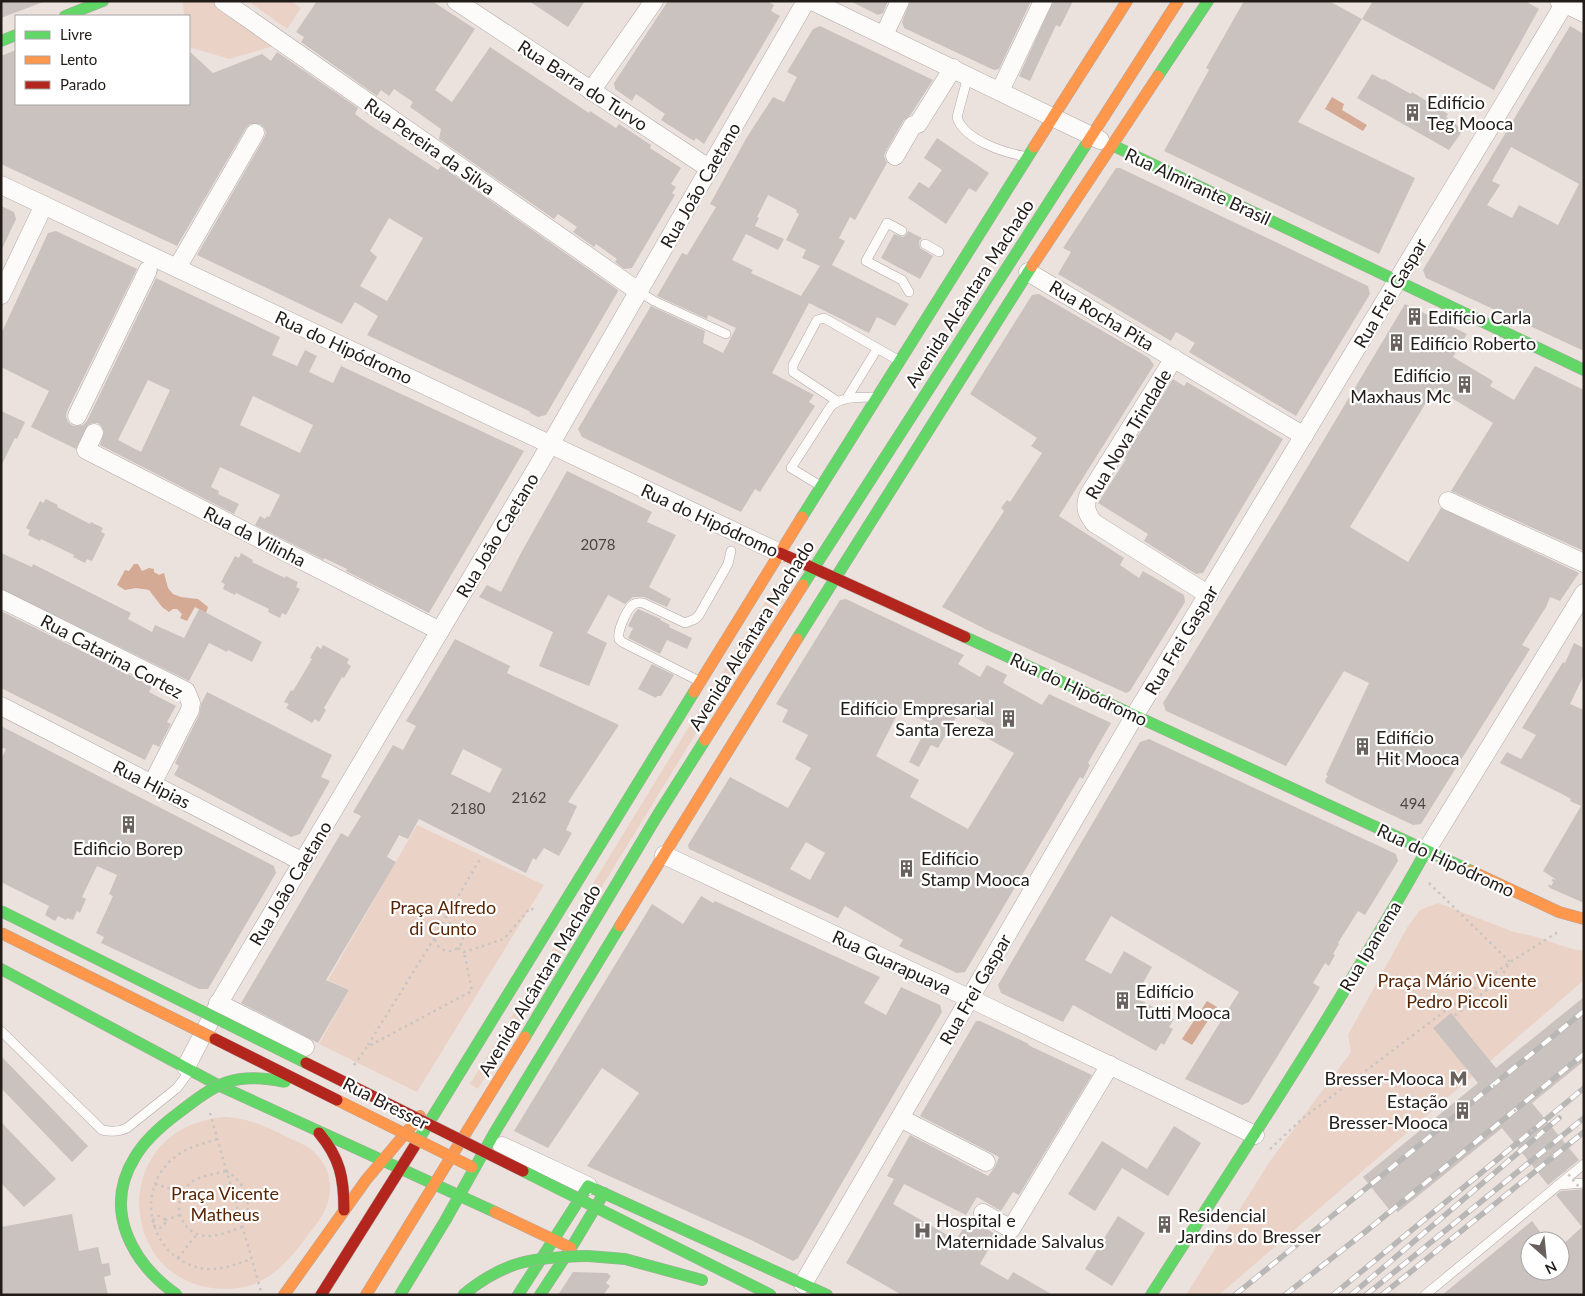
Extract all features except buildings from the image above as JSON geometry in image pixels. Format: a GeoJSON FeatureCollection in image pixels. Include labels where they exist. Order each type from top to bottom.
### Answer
{"type":"FeatureCollection","features":[{"type":"Feature","properties":{"kind":"main road"},"geometry":{"type":"LineString","coordinates":[[68,15],[103,1]]}},
{"type":"Feature","properties":{"kind":"main road","name":"Avenida Alcântara Machado"},"geometry":{"type":"LineString","coordinates":[[321,1295],[877,396],[1127,1]]}},
{"type":"Feature","properties":{"kind":"main road","name":"Avenida Alcântara Machado"},"geometry":{"type":"LineString","coordinates":[[366,1295],[436,1184],[657,816],[1178,1]]}},
{"type":"Feature","properties":{"kind":"main road"},"geometry":{"type":"LineString","coordinates":[[400,1295],[460,1195],[496,1130],[836,578],[1028,272],[1208,1]]}},
{"type":"Feature","properties":{"kind":"main road"},"geometry":{"type":"LineString","coordinates":[[1,41],[15,35]]}},
{"type":"Feature","properties":{"kind":"main road","name":"Rua Almirante Brasil"},"geometry":{"type":"LineString","coordinates":[[1112,146],[1398,281],[1523,346],[1584,370]]}},
{"type":"Feature","properties":{"kind":"main road","name":"Rua do Hipódromo"},"geometry":{"type":"LineString","coordinates":[[780,553],[1135,715],[1539,903],[1582,919]]}},
{"type":"Feature","properties":{"kind":"main road","name":"Rua Ipanema"},"geometry":{"type":"LineString","coordinates":[[1151,1295],[1255,1135],[1385,924],[1426,851]]}},
{"type":"Feature","properties":{"kind":"main road","name":"Rua Bresser"},"geometry":{"type":"LineString","coordinates":[[1,911],[771,1295]]}},
{"type":"Feature","properties":{"kind":"main road","name":"Rua Bresser"},"geometry":{"type":"LineString","coordinates":[[1,933],[482,1172]]}},
{"type":"Feature","properties":{"kind":"main road"},"geometry":{"type":"LineString","coordinates":[[1,969],[188,1069],[317,1131],[460,1195],[571,1248]]}},
{"type":"Feature","properties":{"kind":"main road"},"geometry":{"type":"LineString","coordinates":[[177,1295],[164,1288],[150,1276],[130,1244],[121,1205],[123,1185],[135,1158],[146,1142],[169,1120],[200,1096],[230,1081],[259,1077],[314,1089]]}},
{"type":"Feature","properties":{"kind":"main road","name":"Avenida Alcântara Machado"},"geometry":{"type":"LineString","coordinates":[[280,1293],[291,1284],[382,1160],[426,1108],[456,1079]]}},
{"type":"Feature","properties":{"kind":"main road"},"geometry":{"type":"LineString","coordinates":[[317,1131],[328,1143],[341,1167],[345,1190],[344,1210]]}},
{"type":"Feature","properties":{"kind":"main road"},"geometry":{"type":"LineString","coordinates":[[596,1189],[826,1295]]}},
{"type":"Feature","properties":{"kind":"main road"},"geometry":{"type":"LineString","coordinates":[[518,1295],[555,1239],[596,1189]]}},
{"type":"Feature","properties":{"kind":"main road"},"geometry":{"type":"LineString","coordinates":[[540,1295],[571,1248],[596,1189]]}},
{"type":"Feature","properties":{"kind":"main road"},"geometry":{"type":"LineString","coordinates":[[561,1211],[596,1228]]}},
{"type":"Feature","properties":{"kind":"main road"},"geometry":{"type":"LineString","coordinates":[[462,1295],[478,1281],[498,1269],[523,1261],[546,1257],[588,1256],[625,1259],[705,1282],[649,1254]]}},
{"type":"Feature","properties":{"kind":"street","name":"Rua Pereira da Silva"},"geometry":{"type":"LineString","coordinates":[[223,1],[638,292]]}},
{"type":"Feature","properties":{"kind":"street","name":"Rua Barra do Turvo"},"geometry":{"type":"LineString","coordinates":[[456,1],[710,168]]}},
{"type":"Feature","properties":{"kind":"street"},"geometry":{"type":"LineString","coordinates":[[591,90],[654,1]]}},
{"type":"Feature","properties":{"kind":"street","name":"Rua João Caetano"},"geometry":{"type":"LineString","coordinates":[[188,1069],[218,1003],[550,445],[806,1]]}},
{"type":"Feature","properties":{"kind":"street","name":"Rua Almirante Brasil"},"geometry":{"type":"LineString","coordinates":[[812,1],[1112,146]]}},
{"type":"Feature","properties":{"kind":"street"},"geometry":{"type":"LineString","coordinates":[[884,35],[900,1]]}},
{"type":"Feature","properties":{"kind":"street"},"geometry":{"type":"LineString","coordinates":[[1000,91],[1043,1]]}},
{"type":"Feature","properties":{"kind":"street"},"geometry":{"type":"LineString","coordinates":[[1563,2],[1584,13]]}},
{"type":"Feature","properties":{"kind":"street","name":"Rua Frei Gaspar"},"geometry":{"type":"LineString","coordinates":[[803,1284],[1135,715],[1398,281],[1563,2]]}},
{"type":"Feature","properties":{"kind":"street"},"geometry":{"type":"LineString","coordinates":[[895,156],[913,125],[918,124],[960,72]]}},
{"type":"Feature","properties":{"kind":"street"},"geometry":{"type":"LineString","coordinates":[[177,268],[255,133]]}},
{"type":"Feature","properties":{"kind":"street","name":"Rua do Hipódromo"},"geometry":{"type":"LineString","coordinates":[[1,185],[780,553]]}},
{"type":"Feature","properties":{"kind":"street"},"geometry":{"type":"LineString","coordinates":[[1,295],[44,204]]}},
{"type":"Feature","properties":{"kind":"street"},"geometry":{"type":"LineString","coordinates":[[77,416],[148,270]]}},
{"type":"Feature","properties":{"kind":"street","name":"Rua Rocha Pita"},"geometry":{"type":"LineString","coordinates":[[1028,272],[1304,436]]}},
{"type":"Feature","properties":{"kind":"street","name":"Rua Nova Trindade"},"geometry":{"type":"LineString","coordinates":[[1174,358],[1088,494],[1085,502],[1086,510],[1094,523],[1209,595]]}},
{"type":"Feature","properties":{"kind":"street","name":"Rua da Vilinha"},"geometry":{"type":"LineString","coordinates":[[94,433],[86,450],[440,631]]}},
{"type":"Feature","properties":{"kind":"street"},"geometry":{"type":"LineString","coordinates":[[1448,501],[1584,562]]}},
{"type":"Feature","properties":{"kind":"street","name":"Rua Ipanema"},"geometry":{"type":"LineString","coordinates":[[1426,851],[1584,593]]}},
{"type":"Feature","properties":{"kind":"street","name":"Rua Catarina Cortez"},"geometry":{"type":"LineString","coordinates":[[1,598],[186,691],[191,703],[190,710],[152,784]]}},
{"type":"Feature","properties":{"kind":"street","name":"Rua Hipias"},"geometry":{"type":"LineString","coordinates":[[1,706],[303,862]]}},
{"type":"Feature","properties":{"kind":"street","name":"Rua Guarapuava"},"geometry":{"type":"LineString","coordinates":[[664,856],[970,998],[1255,1135]]}},
{"type":"Feature","properties":{"kind":"street","name":"Rua Bresser"},"geometry":{"type":"LineString","coordinates":[[218,1003],[426,1108]]}},
{"type":"Feature","properties":{"kind":"street"},"geometry":{"type":"LineString","coordinates":[[984,1213],[1011,1229],[1110,1065]]}},
{"type":"Feature","properties":{"kind":"street"},"geometry":{"type":"LineString","coordinates":[[900,1118],[986,1162]]}},
{"type":"Feature","properties":{"kind":"street"},"geometry":{"type":"LineString","coordinates":[[502,1146],[596,1189]]}},
{"type":"Feature","properties":{"kind":"lane"},"geometry":{"type":"LineString","coordinates":[[960,72],[957,117],[963,129],[1002,152],[1028,158]]}},
{"type":"Feature","properties":{"kind":"lane"},"geometry":{"type":"LineString","coordinates":[[902,231],[887,223],[866,261],[902,280],[909,292]]}},
{"type":"Feature","properties":{"kind":"lane"},"geometry":{"type":"LineString","coordinates":[[926,244],[939,252]]}},
{"type":"Feature","properties":{"kind":"lane"},"geometry":{"type":"LineString","coordinates":[[638,292],[726,334]]}},
{"type":"Feature","properties":{"kind":"lane"},"geometry":{"type":"LineString","coordinates":[[877,396],[842,400],[793,372],[793,365],[817,320],[824,318],[900,362]]}},
{"type":"Feature","properties":{"kind":"lane"},"geometry":{"type":"LineString","coordinates":[[821,486],[792,468],[825,413],[842,400],[877,349]]}},
{"type":"Feature","properties":{"kind":"lane"},"geometry":{"type":"LineString","coordinates":[[700,682],[622,642],[619,639],[618,633],[630,608],[639,603],[643,603],[685,623],[695,619],[700,615],[728,564],[731,551]]}},
{"type":"Feature","properties":{"kind":"lane"},"geometry":{"type":"LineString","coordinates":[[1,1032],[102,1130],[110,1132],[127,1128],[177,1088],[188,1069]]}},
{"type":"Feature","properties":{"kind":"lane"},"geometry":{"type":"LineString","coordinates":[[1425,1295],[1584,1164]]}},
{"type":"Feature","properties":{"kind":"lane"},"geometry":{"type":"LineString","coordinates":[[1558,1185],[1584,1182]]}},
{"type":"Feature","properties":{"kind":"path"},"geometry":{"type":"LineString","coordinates":[[1539,903],[1584,830]]}},
{"type":"Feature","properties":{"kind":"path"},"geometry":{"type":"LineString","coordinates":[[350,1071],[435,938],[438,928],[442,925],[480,859]]}},
{"type":"Feature","properties":{"kind":"path"},"geometry":{"type":"LineString","coordinates":[[1414,870],[1510,962]]}},
{"type":"Feature","properties":{"kind":"path"},"geometry":{"type":"LineString","coordinates":[[464,952],[504,939],[530,908],[553,920]]}},
{"type":"Feature","properties":{"kind":"path"},"geometry":{"type":"LineString","coordinates":[[1269,1150],[1303,1118],[1510,962],[1582,919]]}},
{"type":"Feature","properties":{"kind":"path"},"geometry":{"type":"LineString","coordinates":[[435,938],[438,946],[446,951],[458,948],[463,940],[464,935],[459,927],[451,923],[442,925]]}},
{"type":"Feature","properties":{"kind":"path"},"geometry":{"type":"LineString","coordinates":[[367,1047],[472,991],[464,952],[458,948]]}},
{"type":"Feature","properties":{"kind":"path"},"geometry":{"type":"LineString","coordinates":[[1510,962],[1498,981],[1443,1025],[1584,1193]]}},
{"type":"Feature","properties":{"kind":"path"},"geometry":{"type":"LineString","coordinates":[[1508,1102],[1515,1096],[1514,1094]]}},
{"type":"Feature","properties":{"kind":"path"},"geometry":{"type":"LineString","coordinates":[[210,1112],[262,1295]]}},
{"type":"Feature","properties":{"kind":"path"},"geometry":{"type":"LineString","coordinates":[[217,1139],[192,1147],[176,1156],[163,1168],[155,1184],[150,1206],[153,1224],[162,1242],[178,1258],[193,1266],[210,1269],[227,1267],[252,1260]]}},
{"type":"Feature","properties":{"kind":"path"},"geometry":{"type":"LineString","coordinates":[[226,1171],[195,1180],[182,1192],[179,1206],[180,1215],[188,1228],[197,1234],[206,1236],[215,1236],[242,1227]]}},
{"type":"Feature","properties":{"kind":"path"},"geometry":{"type":"LineString","coordinates":[[226,1171],[239,1181],[246,1193],[248,1210],[242,1227]]}},
{"type":"Feature","properties":{"kind":"path"},"geometry":{"type":"LineString","coordinates":[[155,1184],[182,1192]]}},
{"type":"Feature","properties":{"kind":"path"},"geometry":{"type":"LineString","coordinates":[[165,1220],[180,1215]]}},
{"type":"Feature","properties":{"kind":"path"},"geometry":{"type":"LineString","coordinates":[[153,1224],[156,1217],[162,1217],[165,1220]]}},
{"type":"Feature","properties":{"kind":"path"},"geometry":{"type":"LineString","coordinates":[[153,1224],[157,1228],[161,1228],[165,1224],[165,1220]]}},
{"type":"Feature","properties":{"kind":"path"},"geometry":{"type":"LineString","coordinates":[[178,1258],[197,1234]]}},
{"type":"Feature","properties":{"kind":"green space"},"geometry":{"type":"Polygon","coordinates":[[[183,1],[212,1],[277,45],[229,59],[190,47],[190,15],[184,15],[183,1]]]}},
{"type":"Feature","properties":{"kind":"green space"},"geometry":{"type":"Polygon","coordinates":[[[248,1],[291,1],[301,8],[287,29],[248,1]]]}},
{"type":"Feature","properties":{"kind":"green space"},"geometry":{"type":"Polygon","coordinates":[[[777,583],[785,588],[478,1089],[470,1084],[777,583]]]}},
{"type":"Feature","properties":{"kind":"green space","name":"Praça Alfredo di Cunto"},"geometry":{"type":"Polygon","coordinates":[[[417,825],[544,885],[417,1092],[319,1044],[349,990],[328,980],[417,825]]]}},
{"type":"Feature","properties":{"kind":"green space","name":"Praça Mário Vicente Pedro Piccoli"},"geometry":{"type":"Polygon","coordinates":[[[1438,903],[1517,933],[1534,936],[1584,951],[1584,980],[1219,1295],[1186,1295],[1270,1161],[1351,1052],[1348,1035],[1408,926],[1420,910],[1438,903]]]}},
{"type":"Feature","properties":{"kind":"green space","name":"Praça Vicente Matheus"},"geometry":{"type":"Polygon","coordinates":[[[222,1117],[254,1122],[306,1146],[323,1163],[330,1186],[328,1202],[322,1217],[282,1266],[273,1274],[250,1285],[223,1289],[188,1281],[162,1263],[146,1237],[139,1207],[143,1176],[158,1149],[184,1128],[222,1117]]]}},
{"type":"Feature","properties":{"kind":"shaded area"},"geometry":{"type":"Polygon","coordinates":[[[1332,97],[1344,104],[1342,110],[1367,125],[1363,131],[1325,109],[1332,97]]]}},
{"type":"Feature","properties":{"kind":"shaded area"},"geometry":{"type":"Polygon","coordinates":[[[134,564],[138,564],[142,571],[149,568],[154,569],[154,572],[159,575],[164,573],[168,588],[173,594],[198,599],[208,607],[206,613],[195,607],[187,621],[180,618],[182,614],[177,609],[169,612],[162,607],[149,590],[136,588],[125,590],[117,585],[125,570],[129,571],[134,564]]]}},
{"type":"Feature","properties":{"kind":"shaded area"},"geometry":{"type":"Polygon","coordinates":[[[1207,1001],[1217,1007],[1192,1045],[1182,1039],[1207,1001]]]}},
{"type":"Feature","properties":{"kind":"railway"},"geometry":{"type":"LineString","coordinates":[[1235,1295],[1584,1011]]}},
{"type":"Feature","properties":{"kind":"railway"},"geometry":{"type":"LineString","coordinates":[[1285,1295],[1584,1054]]}},
{"type":"Feature","properties":{"kind":"railway"},"geometry":{"type":"LineString","coordinates":[[1333,1295],[1584,1088]]}},
{"type":"Feature","properties":{"kind":"railway"},"geometry":{"type":"LineString","coordinates":[[1351,1295],[1559,1118]]}},
{"type":"Feature","properties":{"kind":"railway"},"geometry":{"type":"LineString","coordinates":[[1366,1295],[1584,1118]]}},
{"type":"Feature","properties":{"kind":"railway"},"geometry":{"type":"LineString","coordinates":[[1382,1295],[1584,1132]]}},
{"type":"Feature","properties":{"kind":"traffic: fast"},"geometry":{"type":"LineString","coordinates":[[68,15],[103,1]]}},
{"type":"Feature","properties":{"kind":"traffic: fast"},"geometry":{"type":"LineString","coordinates":[[1158,76],[1208,1]]}},
{"type":"Feature","properties":{"kind":"traffic: fast"},"geometry":{"type":"LineString","coordinates":[[1,41],[15,35]]}},
{"type":"Feature","properties":{"kind":"traffic: fast"},"geometry":{"type":"LineString","coordinates":[[803,585],[1087,143]]}},
{"type":"Feature","properties":{"kind":"traffic: fast"},"geometry":{"type":"LineString","coordinates":[[1112,145],[1584,370]]}},
{"type":"Feature","properties":{"kind":"traffic: fast"},"geometry":{"type":"LineString","coordinates":[[802,517],[1034,147]]}},
{"type":"Feature","properties":{"kind":"traffic: fast"},"geometry":{"type":"LineString","coordinates":[[797,639],[1032,266]]}},
{"type":"Feature","properties":{"kind":"traffic: fast"},"geometry":{"type":"LineString","coordinates":[[965,637],[1471,871]]}},
{"type":"Feature","properties":{"kind":"traffic: fast"},"geometry":{"type":"LineString","coordinates":[[414,1147],[694,692]]}},
{"type":"Feature","properties":{"kind":"traffic: fast"},"geometry":{"type":"LineString","coordinates":[[525,1037],[657,816],[705,740]]}},
{"type":"Feature","properties":{"kind":"traffic: fast"},"geometry":{"type":"LineString","coordinates":[[1151,1295],[1326,1020],[1426,851]]}},
{"type":"Feature","properties":{"kind":"traffic: fast"},"geometry":{"type":"LineString","coordinates":[[1,911],[306,1063]]}},
{"type":"Feature","properties":{"kind":"traffic: fast"},"geometry":{"type":"LineString","coordinates":[[400,1295],[445,1221],[496,1130],[620,926]]}},
{"type":"Feature","properties":{"kind":"traffic: fast"},"geometry":{"type":"LineString","coordinates":[[1,969],[218,1085],[495,1212]]}},
{"type":"Feature","properties":{"kind":"traffic: fast"},"geometry":{"type":"LineString","coordinates":[[177,1295],[147,1267],[135,1251],[127,1234],[122,1216],[121,1196],[125,1177],[135,1157],[159,1128],[215,1087],[239,1079],[252,1078],[285,1082]]}},
{"type":"Feature","properties":{"kind":"traffic: fast"},"geometry":{"type":"LineString","coordinates":[[523,1171],[771,1295]]}},
{"type":"Feature","properties":{"kind":"traffic: fast"},"geometry":{"type":"LineString","coordinates":[[518,1295],[588,1186],[827,1295]]}},
{"type":"Feature","properties":{"kind":"traffic: fast"},"geometry":{"type":"LineString","coordinates":[[540,1295],[604,1193]]}},
{"type":"Feature","properties":{"kind":"traffic: fast"},"geometry":{"type":"LineString","coordinates":[[588,1256],[625,1259],[702,1280]]}},
{"type":"Feature","properties":{"kind":"traffic: fast"},"geometry":{"type":"LineString","coordinates":[[463,1295],[493,1274],[521,1263],[552,1258],[588,1256]]}},
{"type":"Feature","properties":{"kind":"traffic: slow"},"geometry":{"type":"LineString","coordinates":[[1034,147],[1127,1]]}},
{"type":"Feature","properties":{"kind":"traffic: slow"},"geometry":{"type":"LineString","coordinates":[[1087,143],[1178,1]]}},
{"type":"Feature","properties":{"kind":"traffic: slow"},"geometry":{"type":"LineString","coordinates":[[1032,266],[1158,76]]}},
{"type":"Feature","properties":{"kind":"traffic: slow"},"geometry":{"type":"LineString","coordinates":[[694,692],[802,517]]}},
{"type":"Feature","properties":{"kind":"traffic: slow"},"geometry":{"type":"LineString","coordinates":[[705,740],[803,585]]}},
{"type":"Feature","properties":{"kind":"traffic: slow"},"geometry":{"type":"LineString","coordinates":[[620,926],[797,639]]}},
{"type":"Feature","properties":{"kind":"traffic: slow"},"geometry":{"type":"LineString","coordinates":[[1471,871],[1559,912],[1584,919]]}},
{"type":"Feature","properties":{"kind":"traffic: slow"},"geometry":{"type":"LineString","coordinates":[[1,933],[215,1039]]}},
{"type":"Feature","properties":{"kind":"traffic: slow"},"geometry":{"type":"LineString","coordinates":[[366,1295],[525,1037]]}},
{"type":"Feature","properties":{"kind":"traffic: slow"},"geometry":{"type":"LineString","coordinates":[[337,1100],[472,1167]]}},
{"type":"Feature","properties":{"kind":"traffic: slow"},"geometry":{"type":"LineString","coordinates":[[284,1295],[366,1180],[420,1116]]}},
{"type":"Feature","properties":{"kind":"traffic: slow"},"geometry":{"type":"LineString","coordinates":[[495,1212],[571,1248]]}},
{"type":"Feature","properties":{"kind":"traffic: jam"},"geometry":{"type":"LineString","coordinates":[[780,553],[965,637]]}},
{"type":"Feature","properties":{"kind":"traffic: jam"},"geometry":{"type":"LineString","coordinates":[[215,1039],[337,1100]]}},
{"type":"Feature","properties":{"kind":"traffic: jam"},"geometry":{"type":"LineString","coordinates":[[306,1063],[523,1171]]}},
{"type":"Feature","properties":{"kind":"traffic: jam"},"geometry":{"type":"LineString","coordinates":[[319,1133],[332,1151],[342,1178],[344,1210]]}},
{"type":"Feature","properties":{"kind":"traffic: jam"},"geometry":{"type":"LineString","coordinates":[[321,1295],[414,1147]]}},
{"type":"Feature","properties":{"kind":"place","name":"Edifício Teg Mooca"},"geometry":{"type":"Point","coordinates":[1413,112]}},
{"type":"Feature","properties":{"kind":"place","name":"Edifício Carla"},"geometry":{"type":"Point","coordinates":[1414,317]}},
{"type":"Feature","properties":{"kind":"place","name":"Edifício Roberto"},"geometry":{"type":"Point","coordinates":[1396,343]}},
{"type":"Feature","properties":{"kind":"place","name":"Edifício Maxhaus Mc"},"geometry":{"type":"Point","coordinates":[1465,385]}},
{"type":"Feature","properties":{"kind":"place","name":"Edifício Empresarial Santa Tereza"},"geometry":{"type":"Point","coordinates":[1008,718]}},
{"type":"Feature","properties":{"kind":"place","name":"Edifício Hit Mooca"},"geometry":{"type":"Point","coordinates":[1362,747]}},
{"type":"Feature","properties":{"kind":"place","name":"Edifìcio Borep"},"geometry":{"type":"Point","coordinates":[128,825]}},
{"type":"Feature","properties":{"kind":"place","name":"Edifício Stamp Mooca"},"geometry":{"type":"Point","coordinates":[907,868]}},
{"type":"Feature","properties":{"kind":"place","name":"Edifício Tutti Mooca"},"geometry":{"type":"Point","coordinates":[1122,1001]}},
{"type":"Feature","properties":{"kind":"place","name":"Bresser-Mooca"},"geometry":{"type":"Point","coordinates":[1458,1078]}},
{"type":"Feature","properties":{"kind":"place","name":"Estação Bresser-Mooca"},"geometry":{"type":"Point","coordinates":[1462,1111]}},
{"type":"Feature","properties":{"kind":"place","name":"Residencial Jardins do Bresser"},"geometry":{"type":"Point","coordinates":[1164,1225]}},
{"type":"Feature","properties":{"kind":"place","name":"Hospital e Maternidade Salvalus"},"geometry":{"type":"Point","coordinates":[922,1230]}}]}
